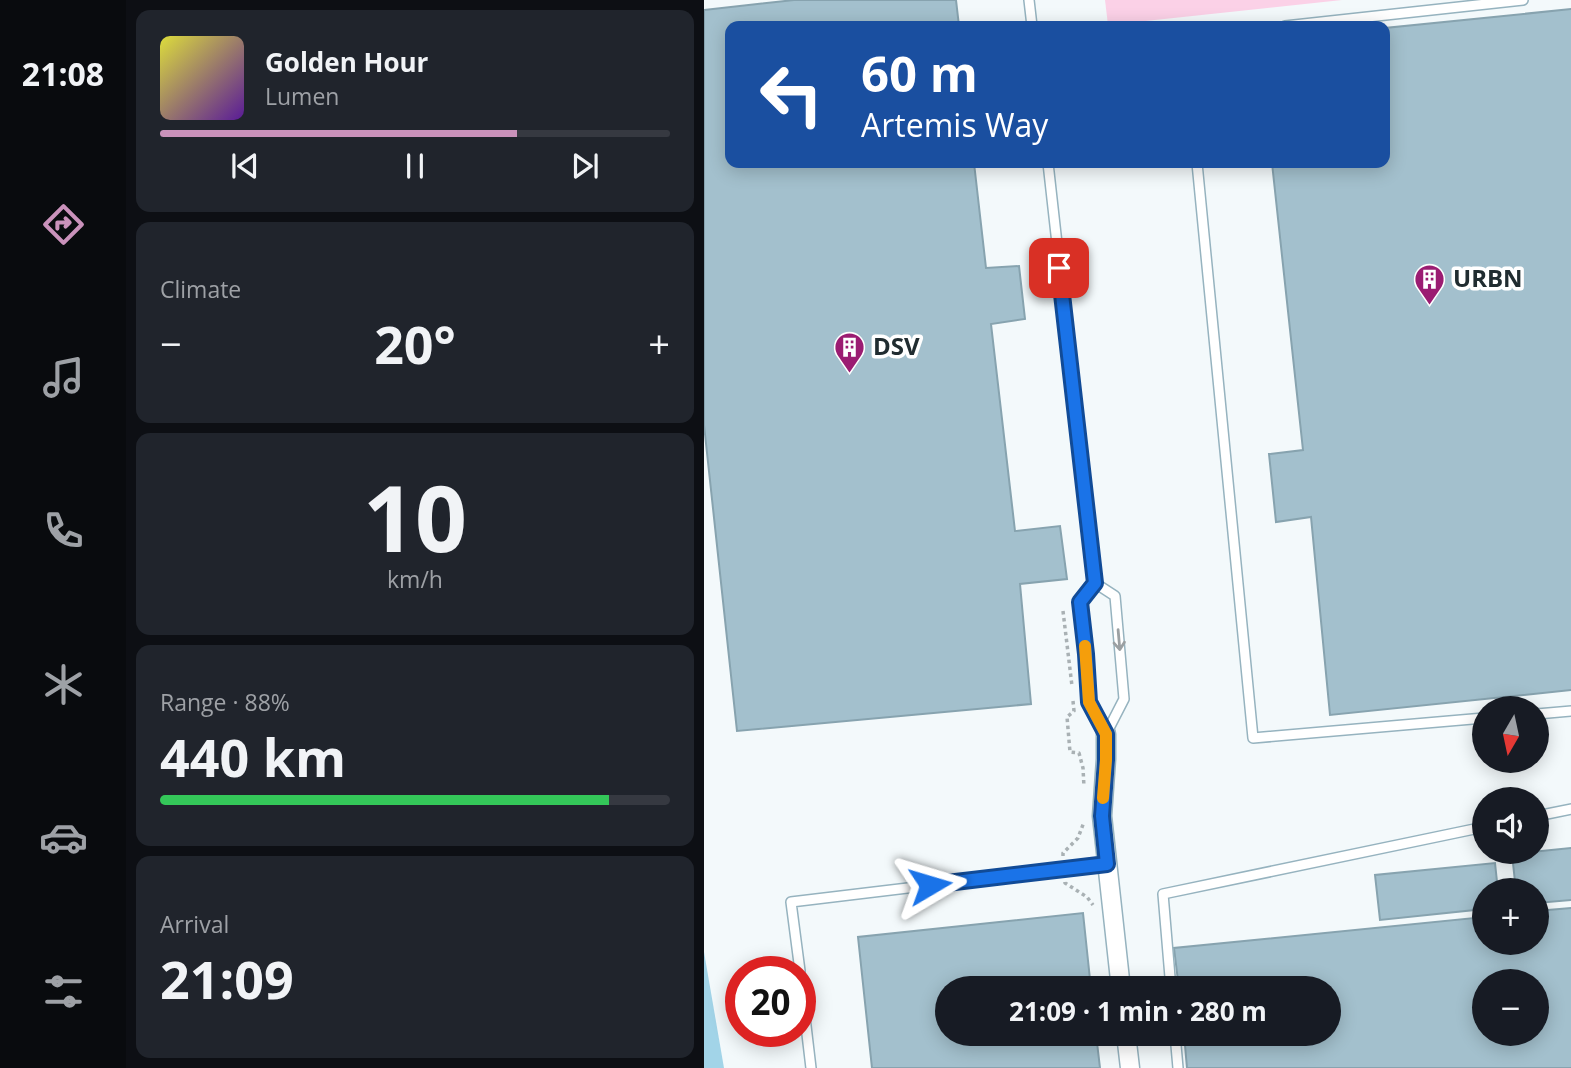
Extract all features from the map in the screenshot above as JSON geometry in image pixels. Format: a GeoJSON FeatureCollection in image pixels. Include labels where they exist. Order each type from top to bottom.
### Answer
{"type":"FeatureCollection","features":[{"type":"Feature","properties":{"kind":"street"},"geometry":{"type":"LineString","coordinates":[[1106,734],[1102,816],[1120,976]]}},
{"type":"Feature","properties":{"kind":"street"},"geometry":{"type":"LineString","coordinates":[[1127,1046],[1130,1068]]}},
{"type":"Feature","properties":{"kind":"lane"},"geometry":{"type":"LineString","coordinates":[[1029,0],[1031,21]]}},
{"type":"Feature","properties":{"kind":"lane"},"geometry":{"type":"LineString","coordinates":[[1331,21],[1523,0]]}},
{"type":"Feature","properties":{"kind":"lane"},"geometry":{"type":"LineString","coordinates":[[1049,168],[1095,583],[1080,602],[1089,702],[1106,734]]}},
{"type":"Feature","properties":{"kind":"lane"},"geometry":{"type":"LineString","coordinates":[[1197,168],[1253,738],[1472,719]]}},
{"type":"Feature","properties":{"kind":"lane"},"geometry":{"type":"LineString","coordinates":[[1095,583],[1115,596],[1124,699],[1106,734]]}},
{"type":"Feature","properties":{"kind":"lane"},"geometry":{"type":"LineString","coordinates":[[1549,713],[1571,711]]}},
{"type":"Feature","properties":{"kind":"lane"},"geometry":{"type":"LineString","coordinates":[[1549,814],[1571,809]]}},
{"type":"Feature","properties":{"kind":"lane"},"geometry":{"type":"LineString","coordinates":[[1170,976],[1163,894],[1472,830]]}},
{"type":"Feature","properties":{"kind":"lane"},"geometry":{"type":"LineString","coordinates":[[798,956],[792,902],[1107,864]]}},
{"type":"Feature","properties":{"kind":"lane"},"geometry":{"type":"LineString","coordinates":[[1176,1046],[1178,1068]]}},
{"type":"Feature","properties":{"kind":"lane"},"geometry":{"type":"LineString","coordinates":[[809,1047],[811,1068]]}},
{"type":"Feature","properties":{"kind":"path"},"geometry":{"type":"LineString","coordinates":[[1063,611],[1074,711],[1067,717],[1070,752],[1079,753],[1084,790]]}},
{"type":"Feature","properties":{"kind":"path"},"geometry":{"type":"LineString","coordinates":[[1086,812],[1078,838],[1063,853],[1065,883],[1087,897],[1098,913]]}},
{"type":"Feature","properties":{"kind":"shaded area"},"geometry":{"type":"Polygon","coordinates":[[[1105,0],[1342,0],[1145,21],[1108,21],[1105,0]]]}},
{"type":"Feature","properties":{"kind":"water"},"geometry":{"type":"Polygon","coordinates":[[[704,952],[724,1068],[704,1068],[704,952]]]}},
{"type":"Feature","properties":{"kind":"building","name":"DSV"},"geometry":{"type":"Polygon","coordinates":[[[794,0],[956,0],[958,21],[725,21],[725,168],[975,168],[986,268],[1019,266],[1025,319],[991,324],[1015,531],[1060,526],[1067,579],[1020,584],[1031,704],[737,731],[704,425],[704,10],[794,0]]]}},
{"type":"Feature","properties":{"kind":"building","name":"URBN"},"geometry":{"type":"Polygon","coordinates":[[[1572,9],[1572,690],[1514,696],[1472,696],[1472,700],[1330,715],[1311,517],[1276,522],[1269,454],[1303,450],[1273,168],[1390,168],[1390,27],[1572,9]]]}},
{"type":"Feature","properties":{"kind":"building"},"geometry":{"type":"Polygon","coordinates":[[[1572,848],[1572,900],[1549,902],[1549,878],[1515,878],[1513,864],[1549,864],[1549,850],[1572,848]]]}},
{"type":"Feature","properties":{"kind":"building"},"geometry":{"type":"Polygon","coordinates":[[[1495,864],[1497,878],[1472,878],[1472,910],[1380,920],[1375,875],[1495,864]]]}},
{"type":"Feature","properties":{"kind":"building"},"geometry":{"type":"Polygon","coordinates":[[[1572,908],[1572,1068],[1187,1068],[1185,1046],[1341,1046],[1341,976],[1177,976],[1174,948],[1472,918],[1472,955],[1549,955],[1549,910],[1572,908]]]}},
{"type":"Feature","properties":{"kind":"building"},"geometry":{"type":"Polygon","coordinates":[[[1083,913],[1090,976],[935,976],[935,1046],[1097,1046],[1100,1068],[872,1068],[858,937],[1083,913]]]}},
{"type":"Feature","properties":{"kind":"slow traffic"},"geometry":{"type":"LineString","coordinates":[[1085,646],[1089,702],[1106,734],[1103,798]]}},
{"type":"Feature","properties":{"kind":"place","name":"URBN"},"geometry":{"type":"Point","coordinates":[1430,306]}},
{"type":"Feature","properties":{"kind":"place","name":"DSV"},"geometry":{"type":"Point","coordinates":[850,374]}},
{"type":"Feature","properties":{"kind":"route"},"geometry":{"type":"LineString","coordinates":[[930,885],[1107,864],[1102,816],[1106,734],[1089,702],[1080,602],[1095,583],[1059,268]]}}]}
